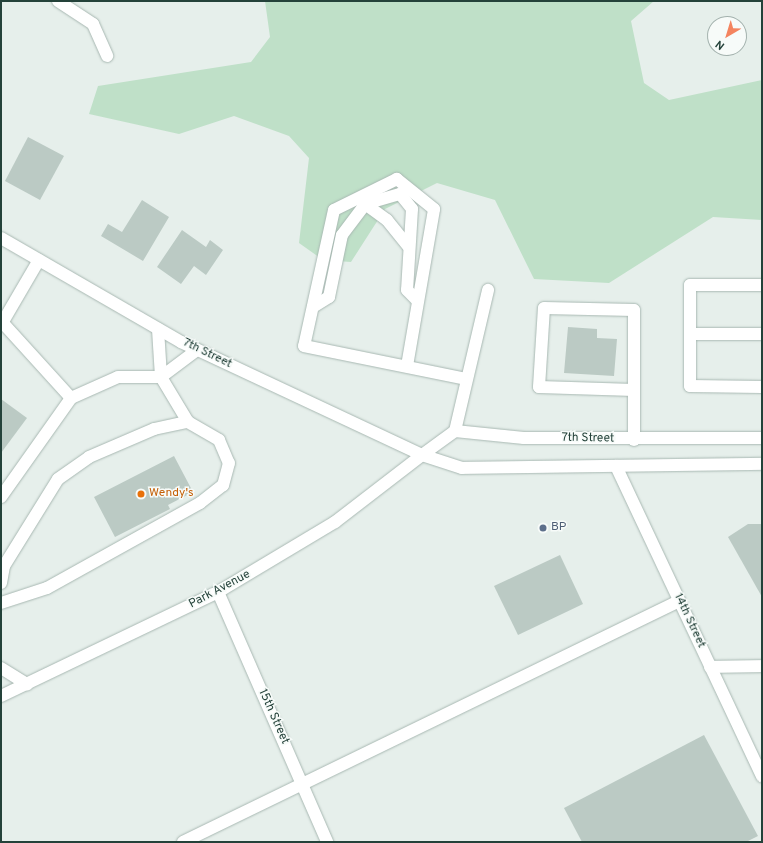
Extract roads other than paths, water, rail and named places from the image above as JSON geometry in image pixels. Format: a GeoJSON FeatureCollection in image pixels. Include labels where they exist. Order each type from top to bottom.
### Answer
{"type":"FeatureCollection","features":[{"type":"Feature","properties":{"kind":"street"},"geometry":{"type":"LineString","coordinates":[[58,1],[93,24],[106,56]]}},
{"type":"Feature","properties":{"kind":"street"},"geometry":{"type":"LineString","coordinates":[[406,366],[434,208],[397,179],[334,210],[304,346],[466,379]]}},
{"type":"Feature","properties":{"kind":"street"},"geometry":{"type":"LineString","coordinates":[[313,307],[329,298],[342,236],[365,204],[400,194],[412,209],[407,290],[417,300]]}},
{"type":"Feature","properties":{"kind":"street"},"geometry":{"type":"LineString","coordinates":[[365,204],[387,220],[409,247]]}},
{"type":"Feature","properties":{"kind":"street","name":"7th Street"},"geometry":{"type":"LineString","coordinates":[[1,238],[197,350],[422,455],[462,468],[762,464]]}},
{"type":"Feature","properties":{"kind":"street"},"geometry":{"type":"LineString","coordinates":[[39,260],[2,324],[71,398]]}},
{"type":"Feature","properties":{"kind":"street"},"geometry":{"type":"LineString","coordinates":[[762,286],[690,284],[690,386],[762,387]]}},
{"type":"Feature","properties":{"kind":"street"},"geometry":{"type":"LineString","coordinates":[[422,455],[455,431],[488,290]]}},
{"type":"Feature","properties":{"kind":"street"},"geometry":{"type":"LineString","coordinates":[[634,390],[539,387],[544,308],[634,310],[634,390],[634,440]]}},
{"type":"Feature","properties":{"kind":"street"},"geometry":{"type":"LineString","coordinates":[[1,603],[47,588],[200,503],[223,485],[229,463],[219,440],[188,422],[161,377],[158,329]]}},
{"type":"Feature","properties":{"kind":"street"},"geometry":{"type":"LineString","coordinates":[[690,334],[762,334]]}},
{"type":"Feature","properties":{"kind":"street"},"geometry":{"type":"LineString","coordinates":[[1,497],[71,398],[118,377],[161,377],[197,350]]}},
{"type":"Feature","properties":{"kind":"street"},"geometry":{"type":"LineString","coordinates":[[1,583],[4,566],[58,479],[89,457],[154,429],[188,422]]}},
{"type":"Feature","properties":{"kind":"street","name":"7th Street"},"geometry":{"type":"LineString","coordinates":[[455,431],[524,438],[634,440],[762,438]]}},
{"type":"Feature","properties":{"kind":"street","name":"Park Avenue"},"geometry":{"type":"LineString","coordinates":[[1,696],[218,592],[336,522],[422,455]]}},
{"type":"Feature","properties":{"kind":"street","name":"14th Street"},"geometry":{"type":"LineString","coordinates":[[616,466],[762,776]]}},
{"type":"Feature","properties":{"kind":"street","name":"15th Street"},"geometry":{"type":"LineString","coordinates":[[218,592],[327,842]]}},
{"type":"Feature","properties":{"kind":"street"},"geometry":{"type":"LineString","coordinates":[[183,842],[679,601]]}},
{"type":"Feature","properties":{"kind":"street"},"geometry":{"type":"LineString","coordinates":[[710,667],[762,666]]}},
{"type":"Feature","properties":{"kind":"street"},"geometry":{"type":"LineString","coordinates":[[1,668],[27,684]]}},
{"type":"Feature","properties":{"kind":"place","name":"Wendy's"},"geometry":{"type":"Point","coordinates":[141,494]}},
{"type":"Feature","properties":{"kind":"place","name":"BP"},"geometry":{"type":"Point","coordinates":[543,528]}}]}
